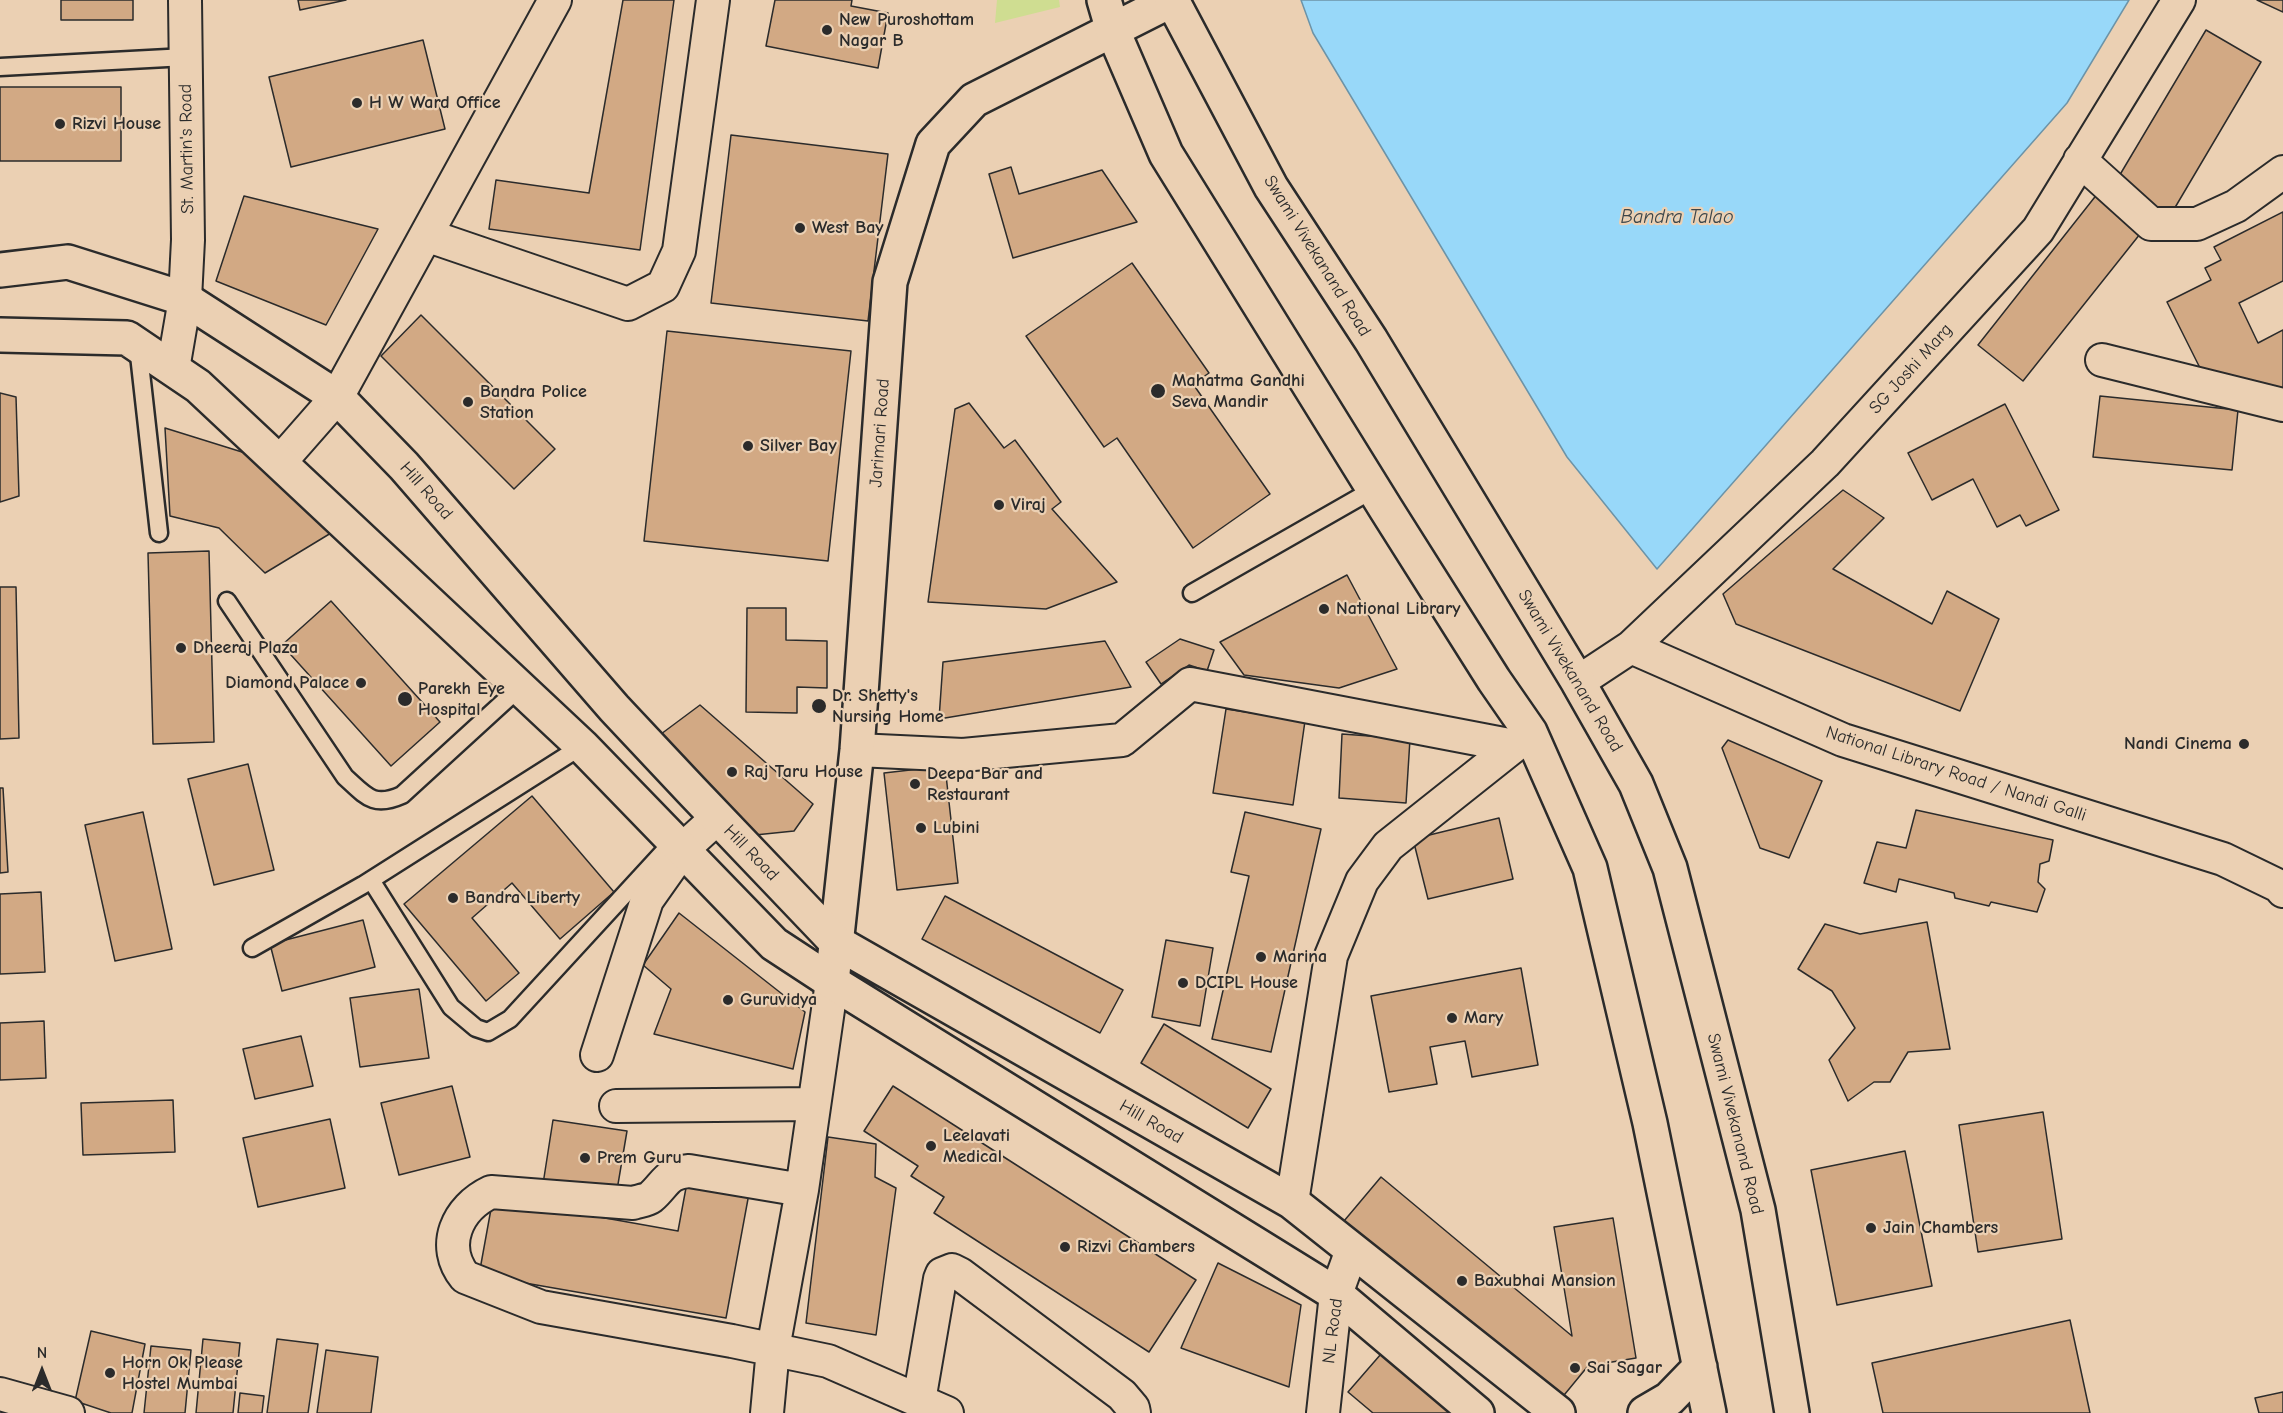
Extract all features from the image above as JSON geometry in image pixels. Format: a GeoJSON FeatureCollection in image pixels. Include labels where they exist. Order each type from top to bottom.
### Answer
{"type":"FeatureCollection","features":[{"type":"Feature","properties":{"kind":"main road","name":"Jarimari Road"},"geometry":{"type":"LineString","coordinates":[[832,982],[857,750],[890,282],[933,144],[974,100],[1108,15],[1172,0]]}},
{"type":"Feature","properties":{"kind":"main road","name":"Swami Vivekanand Road"},"geometry":{"type":"LineString","coordinates":[[1172,0],[1271,187],[1371,340],[1578,682],[1636,784],[1670,868],[1758,1210],[1792,1413]]}},
{"type":"Feature","properties":{"kind":"main road"},"geometry":{"type":"LineString","coordinates":[[1108,15],[1166,154],[1494,680],[1522,739],[1590,868],[1650,1123],[1709,1413]]}},
{"type":"Feature","properties":{"kind":"main road","name":"Hill Road"},"geometry":{"type":"LineString","coordinates":[[0,270],[68,261],[185,299],[337,397],[404,466],[614,708],[837,942],[1292,1202],[1558,1413]]}},
{"type":"Feature","properties":{"kind":"main road"},"geometry":{"type":"LineString","coordinates":[[0,334],[127,338],[198,386],[582,746],[774,944],[1336,1294],[1477,1413]]}},
{"type":"Feature","properties":{"kind":"main road"},"geometry":{"type":"LineString","coordinates":[[1645,1413],[1669,1399],[1700,1367]]}},
{"type":"Feature","properties":{"kind":"street","name":"St. Martin's Road"},"geometry":{"type":"LineString","coordinates":[[173,369],[185,299],[188,240],[185,0]]}},
{"type":"Feature","properties":{"kind":"street"},"geometry":{"type":"LineString","coordinates":[[280,462],[337,397],[555,0]]}},
{"type":"Feature","properties":{"kind":"street"},"geometry":{"type":"LineString","coordinates":[[426,236],[628,304],[663,286],[679,251],[712,0]]}},
{"type":"Feature","properties":{"kind":"street","name":"SG Joshi Marg"},"geometry":{"type":"LineString","coordinates":[[1578,682],[1631,646],[1825,463],[2038,230],[2179,0]]}},
{"type":"Feature","properties":{"kind":"street"},"geometry":{"type":"LineString","coordinates":[[2080,160],[2151,224],[2197,224],[2236,206],[2283,172]]}},
{"type":"Feature","properties":{"kind":"street"},"geometry":{"type":"LineString","coordinates":[[2102,360],[2283,405]]}},
{"type":"Feature","properties":{"kind":"street","name":"National Library Road / Nandi Galli"},"geometry":{"type":"LineString","coordinates":[[1631,646],[1843,740],[2223,859],[2279,886],[2283,891]]}},
{"type":"Feature","properties":{"kind":"street"},"geometry":{"type":"LineString","coordinates":[[857,750],[963,754],[1122,740],[1190,684],[1522,739]]}},
{"type":"Feature","properties":{"kind":"street"},"geometry":{"type":"LineString","coordinates":[[1292,1202],[1331,956],[1362,881],[1388,846],[1522,739]]}},
{"type":"Feature","properties":{"kind":"street"},"geometry":{"type":"LineString","coordinates":[[597,1055],[647,900],[678,845],[717,818]]}},
{"type":"Feature","properties":{"kind":"street"},"geometry":{"type":"LineString","coordinates":[[767,1413],[773,1349],[802,1190],[832,982]]}},
{"type":"Feature","properties":{"kind":"street"},"geometry":{"type":"LineString","coordinates":[[616,1106],[814,1104]]}},
{"type":"Feature","properties":{"kind":"street"},"geometry":{"type":"LineString","coordinates":[[802,1190],[677,1172],[663,1182],[650,1198],[633,1203],[491,1192],[475,1201],[460,1220],[452,1238],[452,1251],[457,1266],[465,1277],[542,1307],[828,1361],[933,1407],[940,1279],[942,1274],[952,1270],[1122,1395],[1133,1408],[1134,1413]]}},
{"type":"Feature","properties":{"kind":"street","name":"NL Road"},"geometry":{"type":"LineString","coordinates":[[1323,1413],[1336,1294],[1352,1250]]}},
{"type":"Feature","properties":{"kind":"street"},"geometry":{"type":"LineString","coordinates":[[0,1394],[68,1413]]}},
{"type":"Feature","properties":{"kind":"lane"},"geometry":{"type":"LineString","coordinates":[[0,67],[186,57]]}},
{"type":"Feature","properties":{"kind":"lane"},"geometry":{"type":"LineString","coordinates":[[138,346],[159,533]]}},
{"type":"Feature","properties":{"kind":"lane"},"geometry":{"type":"LineString","coordinates":[[1191,593],[1374,489]]}},
{"type":"Feature","properties":{"kind":"lane"},"geometry":{"type":"LineString","coordinates":[[227,601],[345,777],[369,799],[388,801],[402,795],[519,688]]}},
{"type":"Feature","properties":{"kind":"lane"},"geometry":{"type":"LineString","coordinates":[[252,948],[371,880],[582,746]]}},
{"type":"Feature","properties":{"kind":"lane"},"geometry":{"type":"LineString","coordinates":[[371,880],[451,1007],[476,1028],[488,1032],[510,1019],[678,845]]}},
{"type":"Feature","properties":{"kind":"green space"},"geometry":{"type":"Polygon","coordinates":[[[997,0],[1059,0],[1060,7],[995,23],[997,0]]]}},
{"type":"Feature","properties":{"kind":"water","name":"Bandra Talao"},"geometry":{"type":"Polygon","coordinates":[[[1301,0],[2129,0],[2067,103],[1657,569],[1567,457],[1313,33],[1301,0]]]}},
{"type":"Feature","properties":{"kind":"building"},"geometry":{"type":"Polygon","coordinates":[[[61,0],[133,0],[133,20],[61,20],[61,0]]]}},
{"type":"Feature","properties":{"kind":"building"},"geometry":{"type":"Polygon","coordinates":[[[298,0],[346,0],[300,10],[298,0]]]}},
{"type":"Feature","properties":{"kind":"building"},"geometry":{"type":"Polygon","coordinates":[[[623,0],[674,0],[640,250],[489,229],[496,180],[589,193],[623,0]]]}},
{"type":"Feature","properties":{"kind":"building","name":"New Puroshottam Nagar B"},"geometry":{"type":"Polygon","coordinates":[[[775,0],[852,0],[851,6],[888,13],[878,68],[766,46],[775,0]]]}},
{"type":"Feature","properties":{"kind":"building"},"geometry":{"type":"Polygon","coordinates":[[[2257,0],[2283,0],[2283,12],[2257,0]]]}},
{"type":"Feature","properties":{"kind":"building"},"geometry":{"type":"Polygon","coordinates":[[[2206,30],[2261,62],[2170,216],[2115,183],[2206,30]]]}},
{"type":"Feature","properties":{"kind":"building","name":"H W Ward Office"},"geometry":{"type":"Polygon","coordinates":[[[423,40],[445,129],[291,167],[269,77],[423,40]]]}},
{"type":"Feature","properties":{"kind":"building","name":"Rizvi House"},"geometry":{"type":"Polygon","coordinates":[[[0,87],[121,87],[121,161],[0,161],[0,87]]]}},
{"type":"Feature","properties":{"kind":"building","name":"West Bay"},"geometry":{"type":"Polygon","coordinates":[[[731,135],[888,154],[868,321],[711,303],[731,135]]]}},
{"type":"Feature","properties":{"kind":"building"},"geometry":{"type":"Polygon","coordinates":[[[1011,167],[1019,194],[1102,170],[1137,222],[1013,258],[989,174],[1011,167]]]}},
{"type":"Feature","properties":{"kind":"building"},"geometry":{"type":"Polygon","coordinates":[[[2098,193],[2144,229],[2023,381],[1978,345],[2098,193]]]}},
{"type":"Feature","properties":{"kind":"building"},"geometry":{"type":"Polygon","coordinates":[[[244,196],[378,229],[326,325],[216,281],[244,196]]]}},
{"type":"Feature","properties":{"kind":"building"},"geometry":{"type":"Polygon","coordinates":[[[2283,212],[2283,281],[2239,303],[2258,343],[2283,330],[2283,389],[2206,380],[2167,302],[2211,280],[2205,268],[2221,260],[2214,247],[2283,212]]]}},
{"type":"Feature","properties":{"kind":"building"},"geometry":{"type":"Polygon","coordinates":[[[1132,263],[1209,373],[1193,384],[1270,494],[1193,548],[1117,438],[1104,447],[1026,336],[1132,263]]]}},
{"type":"Feature","properties":{"kind":"building","name":"Bandra Police Station"},"geometry":{"type":"Polygon","coordinates":[[[421,315],[555,449],[514,489],[381,356],[421,315]]]}},
{"type":"Feature","properties":{"kind":"building","name":"Silver Bay"},"geometry":{"type":"Polygon","coordinates":[[[667,331],[851,351],[828,561],[644,541],[667,331]]]}},
{"type":"Feature","properties":{"kind":"building"},"geometry":{"type":"Polygon","coordinates":[[[0,393],[16,397],[19,496],[0,502],[0,393]]]}},
{"type":"Feature","properties":{"kind":"building"},"geometry":{"type":"Polygon","coordinates":[[[2100,396],[2238,410],[2232,470],[2093,457],[2100,396]]]}},
{"type":"Feature","properties":{"kind":"building","name":"Viraj"},"geometry":{"type":"Polygon","coordinates":[[[969,403],[1004,448],[1015,440],[1061,502],[1052,509],[1117,582],[1046,609],[928,602],[955,409],[969,403]]]}},
{"type":"Feature","properties":{"kind":"building"},"geometry":{"type":"Polygon","coordinates":[[[2005,404],[2059,510],[2026,526],[2020,515],[1997,527],[1973,479],[1932,500],[1908,453],[2005,404]]]}},
{"type":"Feature","properties":{"kind":"building"},"geometry":{"type":"Polygon","coordinates":[[[165,428],[258,457],[331,533],[265,573],[219,528],[170,516],[165,428]]]}},
{"type":"Feature","properties":{"kind":"building"},"geometry":{"type":"Polygon","coordinates":[[[1843,490],[1884,518],[1833,569],[1932,624],[1947,591],[1999,619],[1960,711],[1736,624],[1723,594],[1843,490]]]}},
{"type":"Feature","properties":{"kind":"building","name":"Dheeraj Plaza"},"geometry":{"type":"Polygon","coordinates":[[[209,551],[214,742],[153,744],[148,553],[209,551]]]}},
{"type":"Feature","properties":{"kind":"building","name":"National Library"},"geometry":{"type":"Polygon","coordinates":[[[1347,575],[1397,669],[1339,688],[1244,675],[1220,642],[1347,575]]]}},
{"type":"Feature","properties":{"kind":"building"},"geometry":{"type":"Polygon","coordinates":[[[0,587],[16,587],[19,738],[0,739],[0,587]]]}},
{"type":"Feature","properties":{"kind":"building","name":"Diamond Palace"},"geometry":{"type":"Polygon","coordinates":[[[331,601],[440,722],[391,766],[282,645],[331,601]]]}},
{"type":"Feature","properties":{"kind":"building"},"geometry":{"type":"Polygon","coordinates":[[[747,608],[786,608],[786,640],[827,641],[827,688],[797,687],[797,713],[746,712],[747,608]]]}},
{"type":"Feature","properties":{"kind":"building"},"geometry":{"type":"Polygon","coordinates":[[[1180,639],[1214,650],[1207,671],[1189,665],[1161,684],[1146,662],[1180,639]]]}},
{"type":"Feature","properties":{"kind":"building"},"geometry":{"type":"Polygon","coordinates":[[[1105,641],[1131,687],[939,719],[943,662],[1105,641]]]}},
{"type":"Feature","properties":{"kind":"building","name":"Raj Taru House"},"geometry":{"type":"Polygon","coordinates":[[[700,705],[813,804],[794,831],[755,835],[653,740],[700,705]]]}},
{"type":"Feature","properties":{"kind":"building"},"geometry":{"type":"Polygon","coordinates":[[[1226,709],[1305,721],[1293,805],[1213,793],[1226,709]]]}},
{"type":"Feature","properties":{"kind":"building"},"geometry":{"type":"Polygon","coordinates":[[[1342,734],[1410,739],[1406,803],[1339,798],[1342,734]]]}},
{"type":"Feature","properties":{"kind":"building"},"geometry":{"type":"Polygon","coordinates":[[[1728,740],[1822,781],[1789,858],[1760,848],[1722,748],[1728,740]]]}},
{"type":"Feature","properties":{"kind":"building"},"geometry":{"type":"Polygon","coordinates":[[[248,764],[274,870],[214,885],[188,779],[248,764]]]}},
{"type":"Feature","properties":{"kind":"building","name":"Lubini"},"geometry":{"type":"Polygon","coordinates":[[[945,766],[958,883],[897,890],[884,773],[945,766]]]}},
{"type":"Feature","properties":{"kind":"building"},"geometry":{"type":"Polygon","coordinates":[[[0,788],[3,788],[8,872],[0,873],[0,788]]]}},
{"type":"Feature","properties":{"kind":"building","name":"Bandra Liberty"},"geometry":{"type":"Polygon","coordinates":[[[532,796],[614,892],[560,939],[512,883],[472,918],[519,973],[486,1001],[404,904],[532,796]]]}},
{"type":"Feature","properties":{"kind":"building"},"geometry":{"type":"Polygon","coordinates":[[[1916,810],[2053,840],[2049,861],[2040,864],[2038,882],[2045,889],[2037,912],[1991,902],[1989,906],[1955,898],[1954,893],[1899,879],[1896,892],[1864,883],[1877,842],[1906,848],[1916,810]]]}},
{"type":"Feature","properties":{"kind":"building"},"geometry":{"type":"Polygon","coordinates":[[[143,812],[172,949],[115,961],[85,825],[143,812]]]}},
{"type":"Feature","properties":{"kind":"building","name":"Marina"},"geometry":{"type":"Polygon","coordinates":[[[1245,812],[1321,829],[1271,1052],[1212,1039],[1249,876],[1231,872],[1245,812]]]}},
{"type":"Feature","properties":{"kind":"building"},"geometry":{"type":"Polygon","coordinates":[[[1499,818],[1513,879],[1428,899],[1413,839],[1499,818]]]}},
{"type":"Feature","properties":{"kind":"building"},"geometry":{"type":"Polygon","coordinates":[[[41,892],[45,972],[0,974],[0,894],[41,892]]]}},
{"type":"Feature","properties":{"kind":"building"},"geometry":{"type":"Polygon","coordinates":[[[945,896],[1123,990],[1100,1033],[922,939],[945,896]]]}},
{"type":"Feature","properties":{"kind":"building","name":"Guruvidya"},"geometry":{"type":"Polygon","coordinates":[[[679,913],[805,1012],[793,1069],[654,1034],[671,989],[643,965],[679,913]]]}},
{"type":"Feature","properties":{"kind":"building"},"geometry":{"type":"Polygon","coordinates":[[[363,920],[375,967],[282,991],[270,944],[363,920]]]}},
{"type":"Feature","properties":{"kind":"building"},"geometry":{"type":"Polygon","coordinates":[[[1927,922],[1950,1049],[1908,1052],[1890,1082],[1874,1082],[1848,1101],[1829,1060],[1855,1028],[1832,991],[1798,969],[1825,924],[1860,934],[1927,922]]]}},
{"type":"Feature","properties":{"kind":"building","name":"DCIPL House"},"geometry":{"type":"Polygon","coordinates":[[[1166,940],[1213,948],[1200,1026],[1152,1017],[1166,940]]]}},
{"type":"Feature","properties":{"kind":"building","name":"Mary"},"geometry":{"type":"Polygon","coordinates":[[[1521,968],[1538,1065],[1472,1077],[1465,1041],[1430,1047],[1437,1084],[1389,1092],[1371,996],[1521,968]]]}},
{"type":"Feature","properties":{"kind":"building"},"geometry":{"type":"Polygon","coordinates":[[[419,989],[429,1058],[360,1067],[350,998],[419,989]]]}},
{"type":"Feature","properties":{"kind":"building"},"geometry":{"type":"Polygon","coordinates":[[[44,1021],[46,1078],[0,1080],[0,1023],[44,1021]]]}},
{"type":"Feature","properties":{"kind":"building"},"geometry":{"type":"Polygon","coordinates":[[[1164,1024],[1271,1089],[1248,1128],[1141,1063],[1164,1024]]]}},
{"type":"Feature","properties":{"kind":"building"},"geometry":{"type":"Polygon","coordinates":[[[301,1036],[313,1086],[255,1099],[243,1049],[301,1036]]]}},
{"type":"Feature","properties":{"kind":"building"},"geometry":{"type":"Polygon","coordinates":[[[452,1086],[470,1157],[399,1175],[381,1103],[452,1086]]]}},
{"type":"Feature","properties":{"kind":"building","name":"Rizvi Chambers"},"geometry":{"type":"Polygon","coordinates":[[[893,1086],[1196,1280],[1149,1352],[934,1213],[944,1197],[911,1176],[918,1166],[864,1131],[893,1086]]]}},
{"type":"Feature","properties":{"kind":"building"},"geometry":{"type":"Polygon","coordinates":[[[173,1100],[175,1152],[83,1155],[81,1103],[173,1100]]]}},
{"type":"Feature","properties":{"kind":"building"},"geometry":{"type":"Polygon","coordinates":[[[2043,1112],[2062,1239],[1978,1252],[1959,1125],[2043,1112]]]}},
{"type":"Feature","properties":{"kind":"building"},"geometry":{"type":"Polygon","coordinates":[[[330,1119],[345,1188],[258,1207],[243,1138],[330,1119]]]}},
{"type":"Feature","properties":{"kind":"building","name":"Prem Guru"},"geometry":{"type":"Polygon","coordinates":[[[553,1120],[627,1131],[616,1196],[543,1184],[553,1120]]]}},
{"type":"Feature","properties":{"kind":"building"},"geometry":{"type":"Polygon","coordinates":[[[828,1137],[876,1144],[875,1177],[896,1188],[876,1335],[806,1323],[828,1137]]]}},
{"type":"Feature","properties":{"kind":"building","name":"Jain Chambers"},"geometry":{"type":"Polygon","coordinates":[[[1905,1151],[1932,1286],[1837,1305],[1811,1170],[1905,1151]]]}},
{"type":"Feature","properties":{"kind":"building"},"geometry":{"type":"Polygon","coordinates":[[[688,1177],[750,1188],[726,1318],[479,1275],[493,1198],[678,1231],[688,1177]]]}},
{"type":"Feature","properties":{"kind":"building","name":"Baxubhai Mansion"},"geometry":{"type":"Polygon","coordinates":[[[1381,1177],[1572,1336],[1554,1227],[1613,1218],[1636,1358],[1588,1366],[1560,1400],[1344,1221],[1381,1177]]]}},
{"type":"Feature","properties":{"kind":"building"},"geometry":{"type":"Polygon","coordinates":[[[1218,1263],[1301,1305],[1289,1387],[1181,1348],[1218,1263]]]}},
{"type":"Feature","properties":{"kind":"building"},"geometry":{"type":"Polygon","coordinates":[[[2070,1320],[2090,1413],[1883,1413],[1872,1363],[2070,1320]]]}},
{"type":"Feature","properties":{"kind":"building","name":"Horn Ok Please Hostel Mumbai"},"geometry":{"type":"Polygon","coordinates":[[[91,1331],[145,1344],[132,1413],[111,1413],[75,1401],[91,1331]]]}},
{"type":"Feature","properties":{"kind":"building"},"geometry":{"type":"Polygon","coordinates":[[[203,1339],[240,1343],[233,1413],[196,1413],[203,1339]]]}},
{"type":"Feature","properties":{"kind":"building"},"geometry":{"type":"Polygon","coordinates":[[[277,1339],[318,1344],[308,1413],[267,1413],[277,1339]]]}},
{"type":"Feature","properties":{"kind":"building"},"geometry":{"type":"Polygon","coordinates":[[[151,1346],[191,1350],[185,1413],[144,1413],[151,1346]]]}},
{"type":"Feature","properties":{"kind":"building"},"geometry":{"type":"Polygon","coordinates":[[[326,1350],[378,1357],[371,1413],[317,1413],[326,1350]]]}},
{"type":"Feature","properties":{"kind":"building"},"geometry":{"type":"Polygon","coordinates":[[[1381,1354],[1450,1413],[1373,1413],[1348,1392],[1381,1354]]]}},
{"type":"Feature","properties":{"kind":"building"},"geometry":{"type":"Polygon","coordinates":[[[2283,1392],[2283,1413],[2259,1413],[2255,1398],[2283,1392]]]}},
{"type":"Feature","properties":{"kind":"building"},"geometry":{"type":"Polygon","coordinates":[[[240,1393],[264,1396],[262,1413],[238,1413],[240,1393]]]}},
{"type":"Feature","properties":{"kind":"place","name":"New Puroshottam Nagar B"},"geometry":{"type":"Point","coordinates":[827,30]}},
{"type":"Feature","properties":{"kind":"place","name":"H W Ward Office"},"geometry":{"type":"Point","coordinates":[357,103]}},
{"type":"Feature","properties":{"kind":"place","name":"Rizvi House"},"geometry":{"type":"Point","coordinates":[60,124]}},
{"type":"Feature","properties":{"kind":"place","name":"West Bay"},"geometry":{"type":"Point","coordinates":[800,228]}},
{"type":"Feature","properties":{"kind":"place","name":"Mahatma Gandhi Seva Mandir"},"geometry":{"type":"Point","coordinates":[1158,391]}},
{"type":"Feature","properties":{"kind":"place","name":"Bandra Police Station"},"geometry":{"type":"Point","coordinates":[468,402]}},
{"type":"Feature","properties":{"kind":"place","name":"Silver Bay"},"geometry":{"type":"Point","coordinates":[748,446]}},
{"type":"Feature","properties":{"kind":"place","name":"Viraj"},"geometry":{"type":"Point","coordinates":[999,505]}},
{"type":"Feature","properties":{"kind":"place","name":"National Library"},"geometry":{"type":"Point","coordinates":[1324,609]}},
{"type":"Feature","properties":{"kind":"place","name":"Dheeraj Plaza"},"geometry":{"type":"Point","coordinates":[181,648]}},
{"type":"Feature","properties":{"kind":"place","name":"Diamond Palace"},"geometry":{"type":"Point","coordinates":[361,683]}},
{"type":"Feature","properties":{"kind":"place","name":"Parekh Eye Hospital"},"geometry":{"type":"Point","coordinates":[405,699]}},
{"type":"Feature","properties":{"kind":"place","name":"Dr. Shetty's Nursing Home"},"geometry":{"type":"Point","coordinates":[819,706]}},
{"type":"Feature","properties":{"kind":"place","name":"Nandi Cinema"},"geometry":{"type":"Point","coordinates":[2244,744]}},
{"type":"Feature","properties":{"kind":"place","name":"Raj Taru House"},"geometry":{"type":"Point","coordinates":[732,772]}},
{"type":"Feature","properties":{"kind":"place","name":"Deepa Bar and Restaurant"},"geometry":{"type":"Point","coordinates":[915,784]}},
{"type":"Feature","properties":{"kind":"place","name":"Lubini"},"geometry":{"type":"Point","coordinates":[921,828]}},
{"type":"Feature","properties":{"kind":"place","name":"Bandra Liberty"},"geometry":{"type":"Point","coordinates":[453,898]}},
{"type":"Feature","properties":{"kind":"place","name":"Marina"},"geometry":{"type":"Point","coordinates":[1261,957]}},
{"type":"Feature","properties":{"kind":"place","name":"DCIPL House"},"geometry":{"type":"Point","coordinates":[1183,983]}},
{"type":"Feature","properties":{"kind":"place","name":"Guruvidya"},"geometry":{"type":"Point","coordinates":[728,1000]}},
{"type":"Feature","properties":{"kind":"place","name":"Mary"},"geometry":{"type":"Point","coordinates":[1452,1018]}},
{"type":"Feature","properties":{"kind":"place","name":"Leelavati Medical"},"geometry":{"type":"Point","coordinates":[931,1146]}},
{"type":"Feature","properties":{"kind":"place","name":"Prem Guru"},"geometry":{"type":"Point","coordinates":[585,1158]}},
{"type":"Feature","properties":{"kind":"place","name":"Jain Chambers"},"geometry":{"type":"Point","coordinates":[1871,1228]}},
{"type":"Feature","properties":{"kind":"place","name":"Rizvi Chambers"},"geometry":{"type":"Point","coordinates":[1065,1247]}},
{"type":"Feature","properties":{"kind":"place","name":"Baxubhai Mansion"},"geometry":{"type":"Point","coordinates":[1462,1281]}},
{"type":"Feature","properties":{"kind":"place","name":"Sai Sagar"},"geometry":{"type":"Point","coordinates":[1575,1368]}},
{"type":"Feature","properties":{"kind":"place","name":"Horn Ok Please Hostel Mumbai"},"geometry":{"type":"Point","coordinates":[110,1373]}}]}
